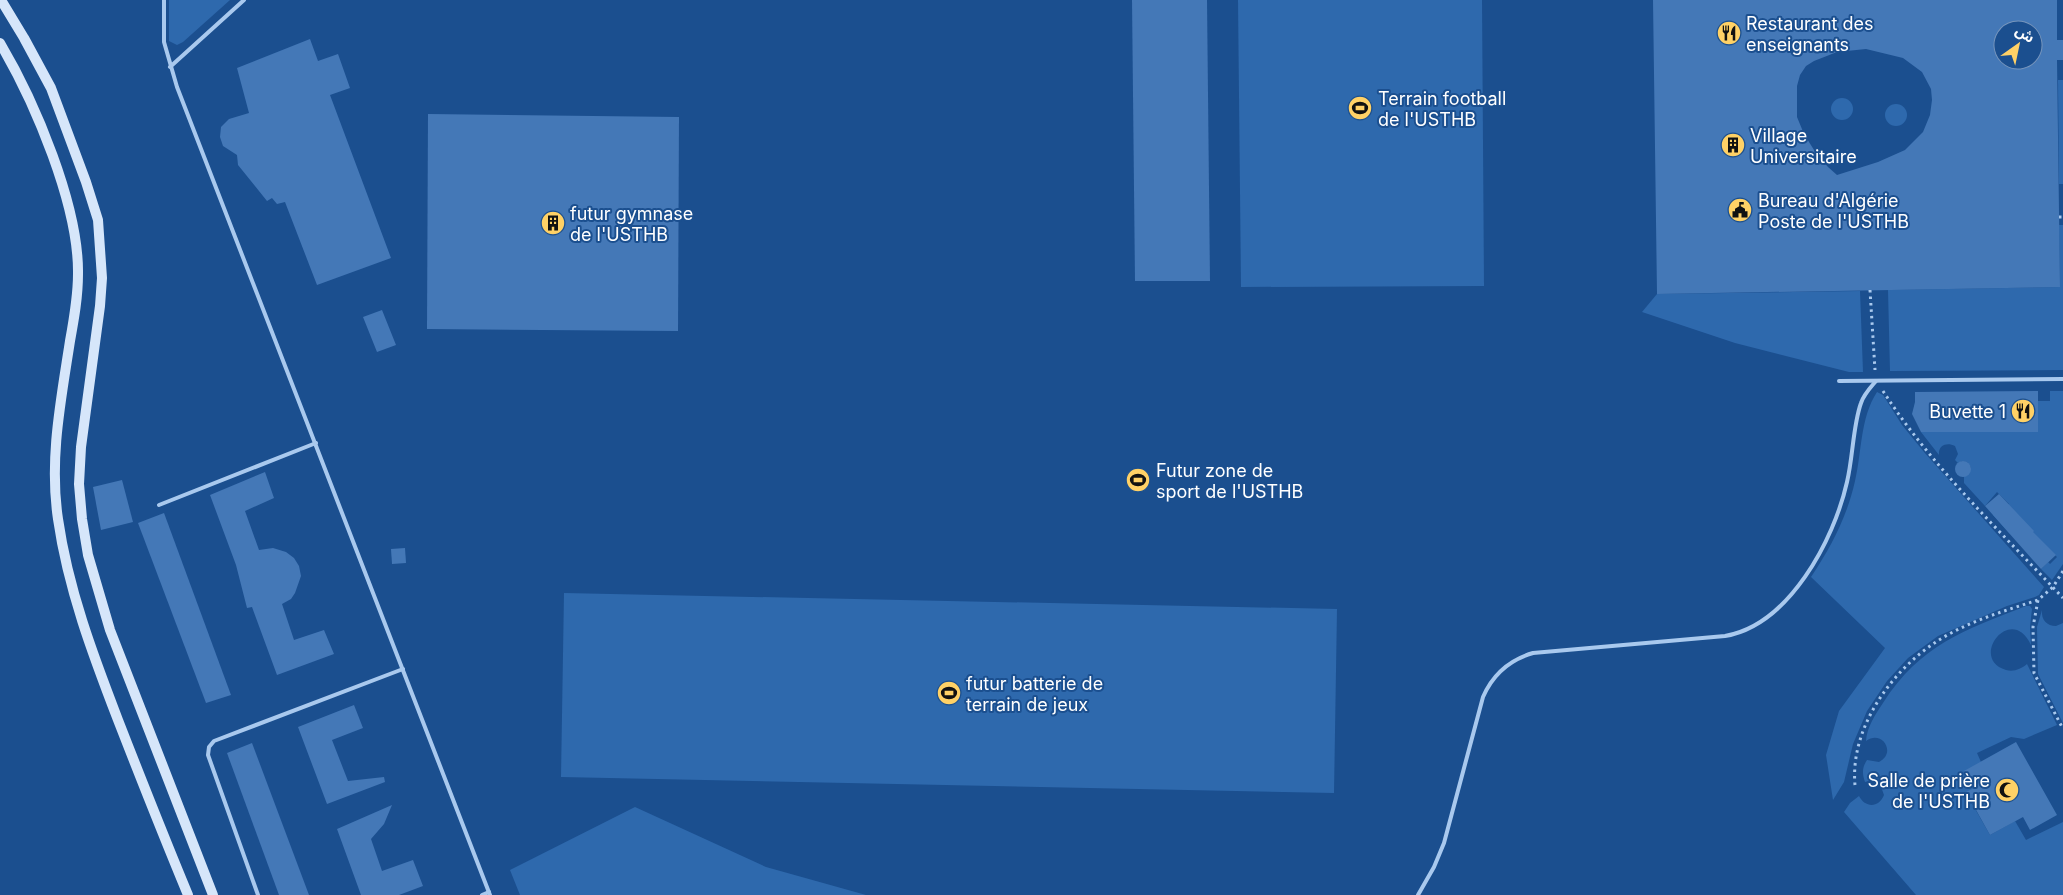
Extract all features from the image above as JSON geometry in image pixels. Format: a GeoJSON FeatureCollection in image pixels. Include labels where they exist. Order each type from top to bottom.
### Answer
{"type":"FeatureCollection","features":[{"type":"Feature","properties":{"kind":"main road"},"geometry":{"type":"LineString","coordinates":[[0,0],[24,38],[51,88],[98,220],[102,249],[101,297],[81,447],[79,484],[86,546],[110,630],[213,895]]}},
{"type":"Feature","properties":{"kind":"main road"},"geometry":{"type":"LineString","coordinates":[[0,43],[30,99],[50,150],[62,183],[78,250],[76,301],[56,436],[57,517],[65,558],[87,641],[188,895]]}},
{"type":"Feature","properties":{"kind":"lane"},"geometry":{"type":"LineString","coordinates":[[164,0],[164,42],[170,67],[490,894],[482,895]]}},
{"type":"Feature","properties":{"kind":"lane"},"geometry":{"type":"LineString","coordinates":[[170,67],[244,0]]}},
{"type":"Feature","properties":{"kind":"lane"},"geometry":{"type":"LineString","coordinates":[[1838,381],[2063,379]]}},
{"type":"Feature","properties":{"kind":"lane"},"geometry":{"type":"LineString","coordinates":[[1418,895],[1434,867],[1444,843],[1483,697],[1495,676],[1512,661],[1533,653],[1725,636],[1747,630],[1760,623],[1784,601],[1806,574],[1827,538],[1835,520],[1847,481],[1860,404],[1876,381]]}},
{"type":"Feature","properties":{"kind":"lane"},"geometry":{"type":"LineString","coordinates":[[159,506],[316,444]]}},
{"type":"Feature","properties":{"kind":"lane"},"geometry":{"type":"LineString","coordinates":[[258,895],[208,755],[209,747],[214,741],[403,669]]}},
{"type":"Feature","properties":{"kind":"path"},"geometry":{"type":"LineString","coordinates":[[1870,290],[1876,381],[1926,449],[2063,598]]}},
{"type":"Feature","properties":{"kind":"path"},"geometry":{"type":"LineString","coordinates":[[1855,785],[1854,768],[1856,752],[1866,722],[1885,690],[1910,663],[1936,642],[1964,627],[2038,600],[2053,587],[2063,571]]}},
{"type":"Feature","properties":{"kind":"path"},"geometry":{"type":"LineString","coordinates":[[2038,600],[2033,627],[2034,673],[2063,729]]}},
{"type":"Feature","properties":{"kind":"shaded area"},"geometry":{"type":"Polygon","coordinates":[[[169,0],[230,0],[183,42],[177,45],[169,41],[169,0]]]}},
{"type":"Feature","properties":{"kind":"shaded area","name":"Terrain football de l'USTHB"},"geometry":{"type":"Polygon","coordinates":[[[1238,0],[1482,0],[1484,286],[1241,287],[1238,0]]]}},
{"type":"Feature","properties":{"kind":"shaded area"},"geometry":{"type":"Polygon","coordinates":[[[2058,80],[2063,80],[2063,184],[2059,184],[2058,80]]]}},
{"type":"Feature","properties":{"kind":"shaded area"},"geometry":{"type":"Polygon","coordinates":[[[1842,98],[1850,101],[1853,109],[1850,117],[1842,120],[1834,117],[1831,109],[1834,101],[1842,98]]]}},
{"type":"Feature","properties":{"kind":"shaded area"},"geometry":{"type":"Polygon","coordinates":[[[1896,104],[1904,107],[1907,115],[1904,123],[1896,126],[1888,123],[1885,115],[1888,107],[1896,104]]]}},
{"type":"Feature","properties":{"kind":"shaded area"},"geometry":{"type":"Polygon","coordinates":[[[2059,225],[2063,225],[2063,370],[1890,371],[1888,290],[2060,287],[2059,225]]]}},
{"type":"Feature","properties":{"kind":"shaded area"},"geometry":{"type":"Polygon","coordinates":[[[1860,291],[1863,372],[1849,372],[1735,343],[1642,312],[1657,294],[1860,291]]]}},
{"type":"Feature","properties":{"kind":"shaded area"},"geometry":{"type":"Polygon","coordinates":[[[2050,391],[2063,391],[2063,564],[2052,580],[2041,569],[2057,557],[2045,545],[2027,538],[2033,531],[2010,534],[1993,515],[2009,504],[1997,492],[1985,506],[1964,483],[1964,476],[1968,474],[1971,467],[1967,462],[1962,461],[1958,463],[1955,460],[1958,454],[1955,446],[1944,445],[1940,449],[1939,455],[1921,432],[2036,432],[2038,401],[2050,401],[2050,391]]]}},
{"type":"Feature","properties":{"kind":"shaded area"},"geometry":{"type":"Polygon","coordinates":[[[1877,392],[1883,395],[1902,425],[1924,452],[2044,587],[2039,595],[2035,597],[2007,606],[1938,636],[1908,658],[1887,681],[1867,711],[1853,744],[1844,782],[1833,800],[1826,755],[1839,711],[1885,648],[1811,577],[1832,543],[1848,507],[1857,470],[1864,424],[1871,402],[1877,392]]]}},
{"type":"Feature","properties":{"kind":"shaded area","name":"futur batterie de terrain de jeux"},"geometry":{"type":"Polygon","coordinates":[[[564,593],[1337,609],[1334,793],[561,777],[564,593]]]}},
{"type":"Feature","properties":{"kind":"shaded area"},"geometry":{"type":"Polygon","coordinates":[[[2030,606],[2032,609],[2031,645],[2023,633],[2013,629],[2004,631],[1997,637],[1992,646],[1991,655],[1995,664],[2006,670],[2017,670],[2027,664],[2057,725],[2024,739],[2011,737],[1977,753],[1981,762],[1974,788],[1966,793],[1990,835],[2015,821],[2026,840],[2063,822],[2063,895],[1916,895],[1844,812],[1850,803],[1859,796],[1865,803],[1872,805],[1879,802],[1884,795],[1880,784],[1873,780],[1865,782],[1863,776],[1863,768],[1867,760],[1879,762],[1887,753],[1887,748],[1882,740],[1872,738],[1866,741],[1870,726],[1897,683],[1928,653],[1963,632],[2030,606]]]}},
{"type":"Feature","properties":{"kind":"shaded area"},"geometry":{"type":"Polygon","coordinates":[[[2042,610],[2042,617],[2047,624],[2056,626],[2063,623],[2063,723],[2038,674],[2037,627],[2042,610]]]}},
{"type":"Feature","properties":{"kind":"shaded area"},"geometry":{"type":"Polygon","coordinates":[[[635,807],[766,867],[866,895],[520,895],[510,870],[635,807]]]}},
{"type":"Feature","properties":{"kind":"building"},"geometry":{"type":"Polygon","coordinates":[[[1132,0],[1207,0],[1210,281],[1135,281],[1132,0]]]}},
{"type":"Feature","properties":{"kind":"building","name":"Village Universitaire"},"geometry":{"type":"Polygon","coordinates":[[[1653,0],[2057,0],[2057,40],[2063,40],[2063,60],[2057,60],[2060,287],[1657,294],[1653,0]],[[1866,49],[1837,52],[1814,61],[1806,66],[1800,75],[1797,86],[1797,117],[1804,134],[1814,150],[1837,175],[1878,162],[1905,150],[1923,132],[1930,115],[1931,89],[1922,72],[1903,58],[1866,49]]]}},
{"type":"Feature","properties":{"kind":"building"},"geometry":{"type":"Polygon","coordinates":[[[310,39],[318,61],[338,54],[350,88],[330,95],[391,258],[317,285],[285,202],[277,204],[272,198],[267,201],[238,165],[237,155],[223,146],[220,137],[221,127],[229,119],[249,113],[237,68],[310,39]]]}},
{"type":"Feature","properties":{"kind":"building","name":"futur gymnase de l'USTHB"},"geometry":{"type":"Polygon","coordinates":[[[428,114],[679,117],[678,331],[427,329],[428,114]]]}},
{"type":"Feature","properties":{"kind":"building"},"geometry":{"type":"Polygon","coordinates":[[[382,310],[396,345],[377,352],[363,317],[382,310]]]}},
{"type":"Feature","properties":{"kind":"building"},"geometry":{"type":"Polygon","coordinates":[[[2038,391],[2038,432],[1921,432],[1912,414],[1915,392],[2038,391]]]}},
{"type":"Feature","properties":{"kind":"building"},"geometry":{"type":"Polygon","coordinates":[[[1963,461],[1971,469],[1963,477],[1955,469],[1963,461]]]}},
{"type":"Feature","properties":{"kind":"building"},"geometry":{"type":"Polygon","coordinates":[[[265,472],[274,498],[245,511],[259,550],[273,548],[286,552],[294,558],[299,566],[301,576],[295,593],[291,599],[282,604],[294,640],[324,630],[334,654],[277,675],[252,607],[247,608],[236,565],[210,495],[265,472]]]}},
{"type":"Feature","properties":{"kind":"building"},"geometry":{"type":"Polygon","coordinates":[[[122,480],[133,522],[101,530],[93,487],[122,480]]]}},
{"type":"Feature","properties":{"kind":"building"},"geometry":{"type":"Polygon","coordinates":[[[1999,494],[2056,555],[2041,569],[1985,506],[1999,494]]]}},
{"type":"Feature","properties":{"kind":"building"},"geometry":{"type":"Polygon","coordinates":[[[164,513],[231,695],[206,703],[138,523],[164,513]]]}},
{"type":"Feature","properties":{"kind":"building"},"geometry":{"type":"Polygon","coordinates":[[[405,548],[406,563],[392,564],[391,549],[405,548]]]}},
{"type":"Feature","properties":{"kind":"building"},"geometry":{"type":"Polygon","coordinates":[[[354,705],[363,728],[332,740],[348,781],[384,777],[385,782],[327,804],[298,727],[354,705]]]}},
{"type":"Feature","properties":{"kind":"building","name":"Salle de prière de l'USTHB"},"geometry":{"type":"Polygon","coordinates":[[[2016,742],[2057,815],[2030,830],[2023,817],[1990,835],[1966,792],[1974,788],[1964,771],[2016,742]]]}},
{"type":"Feature","properties":{"kind":"building"},"geometry":{"type":"Polygon","coordinates":[[[252,743],[309,895],[279,895],[227,753],[252,743]]]}},
{"type":"Feature","properties":{"kind":"building"},"geometry":{"type":"Polygon","coordinates":[[[392,805],[384,824],[371,839],[382,871],[413,860],[423,886],[399,895],[361,895],[337,829],[392,805]]]}},
{"type":"Feature","properties":{"kind":"place","name":"Restaurant des enseignants"},"geometry":{"type":"Point","coordinates":[1729,33]}},
{"type":"Feature","properties":{"kind":"place","name":"Terrain football de l'USTHB"},"geometry":{"type":"Point","coordinates":[1360,108]}},
{"type":"Feature","properties":{"kind":"place","name":"Village Universitaire"},"geometry":{"type":"Point","coordinates":[1733,145]}},
{"type":"Feature","properties":{"kind":"place","name":"Bureau d'Algérie Poste de l'USTHB"},"geometry":{"type":"Point","coordinates":[1740,210]}},
{"type":"Feature","properties":{"kind":"place","name":"futur gymnase de l'USTHB"},"geometry":{"type":"Point","coordinates":[553,223]}},
{"type":"Feature","properties":{"kind":"place","name":"Buvette 1"},"geometry":{"type":"Point","coordinates":[2023,411]}},
{"type":"Feature","properties":{"kind":"place","name":"Futur zone de sport de l'USTHB"},"geometry":{"type":"Point","coordinates":[1138,480]}},
{"type":"Feature","properties":{"kind":"place","name":"futur batterie de terrain de jeux"},"geometry":{"type":"Point","coordinates":[949,693]}},
{"type":"Feature","properties":{"kind":"place","name":"Salle de prière de l'USTHB"},"geometry":{"type":"Point","coordinates":[2007,790]}}]}
